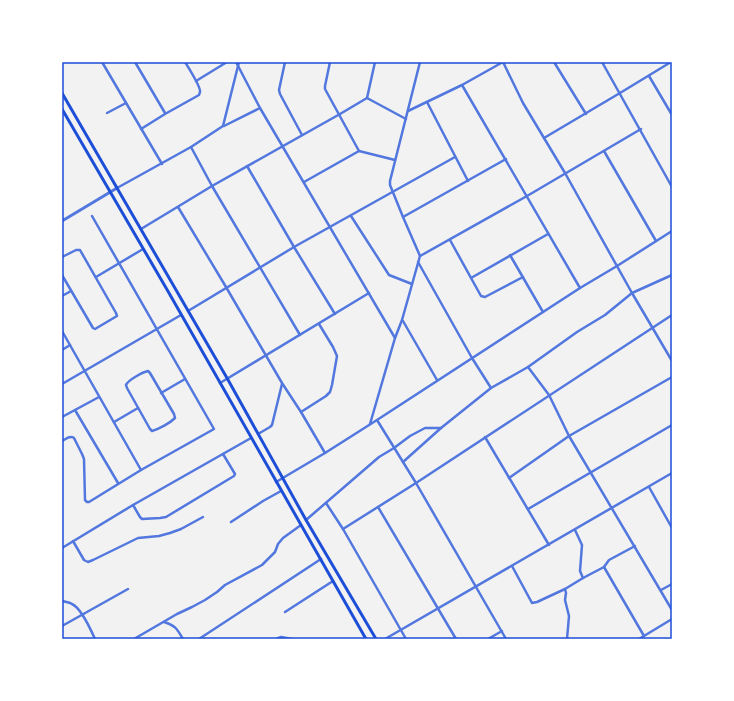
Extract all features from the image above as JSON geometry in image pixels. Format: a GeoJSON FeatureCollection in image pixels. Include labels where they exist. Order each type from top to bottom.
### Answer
{"type":"FeatureCollection","features":[{"type":"Feature","properties":{"kind":"main road"},"geometry":{"type":"LineString","coordinates":[[62,93],[142,229],[306,520],[376,639]]}},
{"type":"Feature","properties":{"kind":"main road"},"geometry":{"type":"LineString","coordinates":[[62,109],[220,382],[366,639]]}},
{"type":"Feature","properties":{"kind":"street"},"geometry":{"type":"LineString","coordinates":[[102,62],[162,164]]}},
{"type":"Feature","properties":{"kind":"street"},"geometry":{"type":"LineString","coordinates":[[135,62],[165,114]]}},
{"type":"Feature","properties":{"kind":"street"},"geometry":{"type":"LineString","coordinates":[[141,129],[198,95],[201,90],[185,62]]}},
{"type":"Feature","properties":{"kind":"street"},"geometry":{"type":"LineString","coordinates":[[196,81],[227,62]]}},
{"type":"Feature","properties":{"kind":"street"},"geometry":{"type":"LineString","coordinates":[[223,126],[238,62]]}},
{"type":"Feature","properties":{"kind":"street"},"geometry":{"type":"LineString","coordinates":[[285,62],[279,90],[302,135]]}},
{"type":"Feature","properties":{"kind":"street"},"geometry":{"type":"LineString","coordinates":[[330,62],[324,86],[325,90],[340,114],[359,151]]}},
{"type":"Feature","properties":{"kind":"street"},"geometry":{"type":"LineString","coordinates":[[142,229],[212,186],[367,98],[375,62]]}},
{"type":"Feature","properties":{"kind":"street"},"geometry":{"type":"LineString","coordinates":[[370,425],[420,256],[390,185],[390,180],[420,62]]}},
{"type":"Feature","properties":{"kind":"street"},"geometry":{"type":"LineString","coordinates":[[408,111],[462,85],[503,62],[523,103],[565,173],[652,328],[671,356],[672,361]]}},
{"type":"Feature","properties":{"kind":"street"},"geometry":{"type":"LineString","coordinates":[[554,62],[586,114]]}},
{"type":"Feature","properties":{"kind":"street"},"geometry":{"type":"LineString","coordinates":[[602,62],[672,187]]}},
{"type":"Feature","properties":{"kind":"street"},"geometry":{"type":"LineString","coordinates":[[544,138],[671,62]]}},
{"type":"Feature","properties":{"kind":"street"},"geometry":{"type":"LineString","coordinates":[[238,66],[260,108],[395,338]]}},
{"type":"Feature","properties":{"kind":"street"},"geometry":{"type":"LineString","coordinates":[[649,76],[672,115]]}},
{"type":"Feature","properties":{"kind":"street"},"geometry":{"type":"LineString","coordinates":[[462,85],[580,288]]}},
{"type":"Feature","properties":{"kind":"street"},"geometry":{"type":"LineString","coordinates":[[367,98],[406,119]]}},
{"type":"Feature","properties":{"kind":"street"},"geometry":{"type":"LineString","coordinates":[[427,102],[468,180]]}},
{"type":"Feature","properties":{"kind":"street"},"geometry":{"type":"LineString","coordinates":[[107,113],[126,103]]}},
{"type":"Feature","properties":{"kind":"street"},"geometry":{"type":"LineString","coordinates":[[62,221],[110,192],[191,147],[223,126],[260,108]]}},
{"type":"Feature","properties":{"kind":"street"},"geometry":{"type":"LineString","coordinates":[[420,256],[641,130]]}},
{"type":"Feature","properties":{"kind":"street"},"geometry":{"type":"LineString","coordinates":[[191,147],[212,186],[300,335]]}},
{"type":"Feature","properties":{"kind":"street"},"geometry":{"type":"LineString","coordinates":[[304,182],[359,151],[396,160]]}},
{"type":"Feature","properties":{"kind":"street"},"geometry":{"type":"LineString","coordinates":[[604,151],[656,241]]}},
{"type":"Feature","properties":{"kind":"street"},"geometry":{"type":"LineString","coordinates":[[188,311],[294,247],[455,157]]}},
{"type":"Feature","properties":{"kind":"street"},"geometry":{"type":"LineString","coordinates":[[403,216],[506,159]]}},
{"type":"Feature","properties":{"kind":"street"},"geometry":{"type":"LineString","coordinates":[[247,166],[335,314]]}},
{"type":"Feature","properties":{"kind":"street"},"geometry":{"type":"LineString","coordinates":[[178,207],[265,355],[325,453]]}},
{"type":"Feature","properties":{"kind":"street"},"geometry":{"type":"LineString","coordinates":[[62,441],[72,436],[82,454],[84,459],[85,500],[89,502],[214,428],[92,216]]}},
{"type":"Feature","properties":{"kind":"street"},"geometry":{"type":"LineString","coordinates":[[351,216],[389,275],[412,284]]}},
{"type":"Feature","properties":{"kind":"street"},"geometry":{"type":"LineString","coordinates":[[276,482],[370,425],[580,288],[672,231]]}},
{"type":"Feature","properties":{"kind":"street"},"geometry":{"type":"LineString","coordinates":[[471,278],[548,234]]}},
{"type":"Feature","properties":{"kind":"street"},"geometry":{"type":"LineString","coordinates":[[450,240],[482,296],[485,297],[523,277]]}},
{"type":"Feature","properties":{"kind":"street"},"geometry":{"type":"LineString","coordinates":[[96,277],[143,249]]}},
{"type":"Feature","properties":{"kind":"street"},"geometry":{"type":"LineString","coordinates":[[62,257],[76,250],[80,250],[117,316],[95,329],[93,328],[62,275]]}},
{"type":"Feature","properties":{"kind":"street"},"geometry":{"type":"LineString","coordinates":[[510,255],[544,312]]}},
{"type":"Feature","properties":{"kind":"street"},"geometry":{"type":"LineString","coordinates":[[418,262],[472,358],[491,388]]}},
{"type":"Feature","properties":{"kind":"street"},"geometry":{"type":"LineString","coordinates":[[403,462],[441,428],[491,388],[528,367],[577,332],[604,315],[632,293],[672,275]]}},
{"type":"Feature","properties":{"kind":"street"},"geometry":{"type":"LineString","coordinates":[[62,296],[71,291]]}},
{"type":"Feature","properties":{"kind":"street"},"geometry":{"type":"LineString","coordinates":[[220,382],[369,294]]}},
{"type":"Feature","properties":{"kind":"street"},"geometry":{"type":"LineString","coordinates":[[62,384],[181,315]]}},
{"type":"Feature","properties":{"kind":"street"},"geometry":{"type":"LineString","coordinates":[[343,529],[416,483],[672,315]]}},
{"type":"Feature","properties":{"kind":"street"},"geometry":{"type":"LineString","coordinates":[[402,320],[437,380]]}},
{"type":"Feature","properties":{"kind":"street"},"geometry":{"type":"LineString","coordinates":[[301,412],[326,396],[330,392],[332,385],[336,356],[333,347],[319,324]]}},
{"type":"Feature","properties":{"kind":"street"},"geometry":{"type":"LineString","coordinates":[[62,331],[141,470]]}},
{"type":"Feature","properties":{"kind":"street"},"geometry":{"type":"LineString","coordinates":[[62,350],[70,345]]}},
{"type":"Feature","properties":{"kind":"street"},"geometry":{"type":"LineString","coordinates":[[528,367],[549,395],[570,436],[672,610]]}},
{"type":"Feature","properties":{"kind":"street"},"geometry":{"type":"LineString","coordinates":[[148,371],[175,418],[152,431],[138,408],[126,385],[128,382],[148,371]]}},
{"type":"Feature","properties":{"kind":"street"},"geometry":{"type":"LineString","coordinates":[[509,478],[570,436],[672,377]]}},
{"type":"Feature","properties":{"kind":"street"},"geometry":{"type":"LineString","coordinates":[[161,394],[186,379]]}},
{"type":"Feature","properties":{"kind":"street"},"geometry":{"type":"LineString","coordinates":[[258,434],[270,428],[272,425],[282,383]]}},
{"type":"Feature","properties":{"kind":"street"},"geometry":{"type":"LineString","coordinates":[[62,417],[99,397]]}},
{"type":"Feature","properties":{"kind":"street"},"geometry":{"type":"LineString","coordinates":[[114,422],[138,408]]}},
{"type":"Feature","properties":{"kind":"street"},"geometry":{"type":"LineString","coordinates":[[75,410],[118,484]]}},
{"type":"Feature","properties":{"kind":"street"},"geometry":{"type":"LineString","coordinates":[[377,420],[416,483],[506,639]]}},
{"type":"Feature","properties":{"kind":"street"},"geometry":{"type":"LineString","coordinates":[[528,509],[672,426]]}},
{"type":"Feature","properties":{"kind":"street"},"geometry":{"type":"LineString","coordinates":[[306,520],[379,457],[410,436],[425,428],[441,428]]}},
{"type":"Feature","properties":{"kind":"street"},"geometry":{"type":"LineString","coordinates":[[485,437],[549,545]]}},
{"type":"Feature","properties":{"kind":"street"},"geometry":{"type":"LineString","coordinates":[[62,548],[251,438]]}},
{"type":"Feature","properties":{"kind":"street"},"geometry":{"type":"LineString","coordinates":[[133,506],[142,519],[166,517],[234,476],[235,474],[223,454]]}},
{"type":"Feature","properties":{"kind":"street"},"geometry":{"type":"LineString","coordinates":[[385,639],[672,473]]}},
{"type":"Feature","properties":{"kind":"street"},"geometry":{"type":"LineString","coordinates":[[649,487],[672,528]]}},
{"type":"Feature","properties":{"kind":"street"},"geometry":{"type":"LineString","coordinates":[[231,522],[263,501],[282,491]]}},
{"type":"Feature","properties":{"kind":"street"},"geometry":{"type":"LineString","coordinates":[[326,503],[343,529],[406,639]]}},
{"type":"Feature","properties":{"kind":"street"},"geometry":{"type":"LineString","coordinates":[[378,507],[456,639]]}},
{"type":"Feature","properties":{"kind":"street"},"geometry":{"type":"LineString","coordinates":[[73,542],[84,560],[88,562],[138,538],[159,536],[170,533],[203,517]]}},
{"type":"Feature","properties":{"kind":"street"},"geometry":{"type":"LineString","coordinates":[[134,639],[177,614],[205,600],[225,585],[262,565],[275,552],[278,544],[283,538],[301,525]]}},
{"type":"Feature","properties":{"kind":"street"},"geometry":{"type":"LineString","coordinates":[[575,530],[582,546],[580,571],[583,578]]}},
{"type":"Feature","properties":{"kind":"street"},"geometry":{"type":"LineString","coordinates":[[512,566],[532,603],[566,589],[604,567],[609,560],[635,546]]}},
{"type":"Feature","properties":{"kind":"street"},"geometry":{"type":"LineString","coordinates":[[200,639],[321,559]]}},
{"type":"Feature","properties":{"kind":"street"},"geometry":{"type":"LineString","coordinates":[[604,567],[644,636]]}},
{"type":"Feature","properties":{"kind":"street"},"geometry":{"type":"LineString","coordinates":[[285,612],[334,581]]}},
{"type":"Feature","properties":{"kind":"street"},"geometry":{"type":"LineString","coordinates":[[661,590],[672,584]]}},
{"type":"Feature","properties":{"kind":"street"},"geometry":{"type":"LineString","coordinates":[[62,626],[128,589]]}},
{"type":"Feature","properties":{"kind":"street"},"geometry":{"type":"LineString","coordinates":[[566,589],[565,600],[569,616],[567,639]]}},
{"type":"Feature","properties":{"kind":"street"},"geometry":{"type":"LineString","coordinates":[[62,601],[73,604],[83,615],[95,639]]}},
{"type":"Feature","properties":{"kind":"street"},"geometry":{"type":"LineString","coordinates":[[639,639],[672,619]]}},
{"type":"Feature","properties":{"kind":"street"},"geometry":{"type":"LineString","coordinates":[[164,622],[173,625],[183,639]]}},
{"type":"Feature","properties":{"kind":"street"},"geometry":{"type":"LineString","coordinates":[[488,639],[502,631]]}},
{"type":"Feature","properties":{"kind":"street"},"geometry":{"type":"LineString","coordinates":[[276,639],[281,637],[292,639]]}}]}
